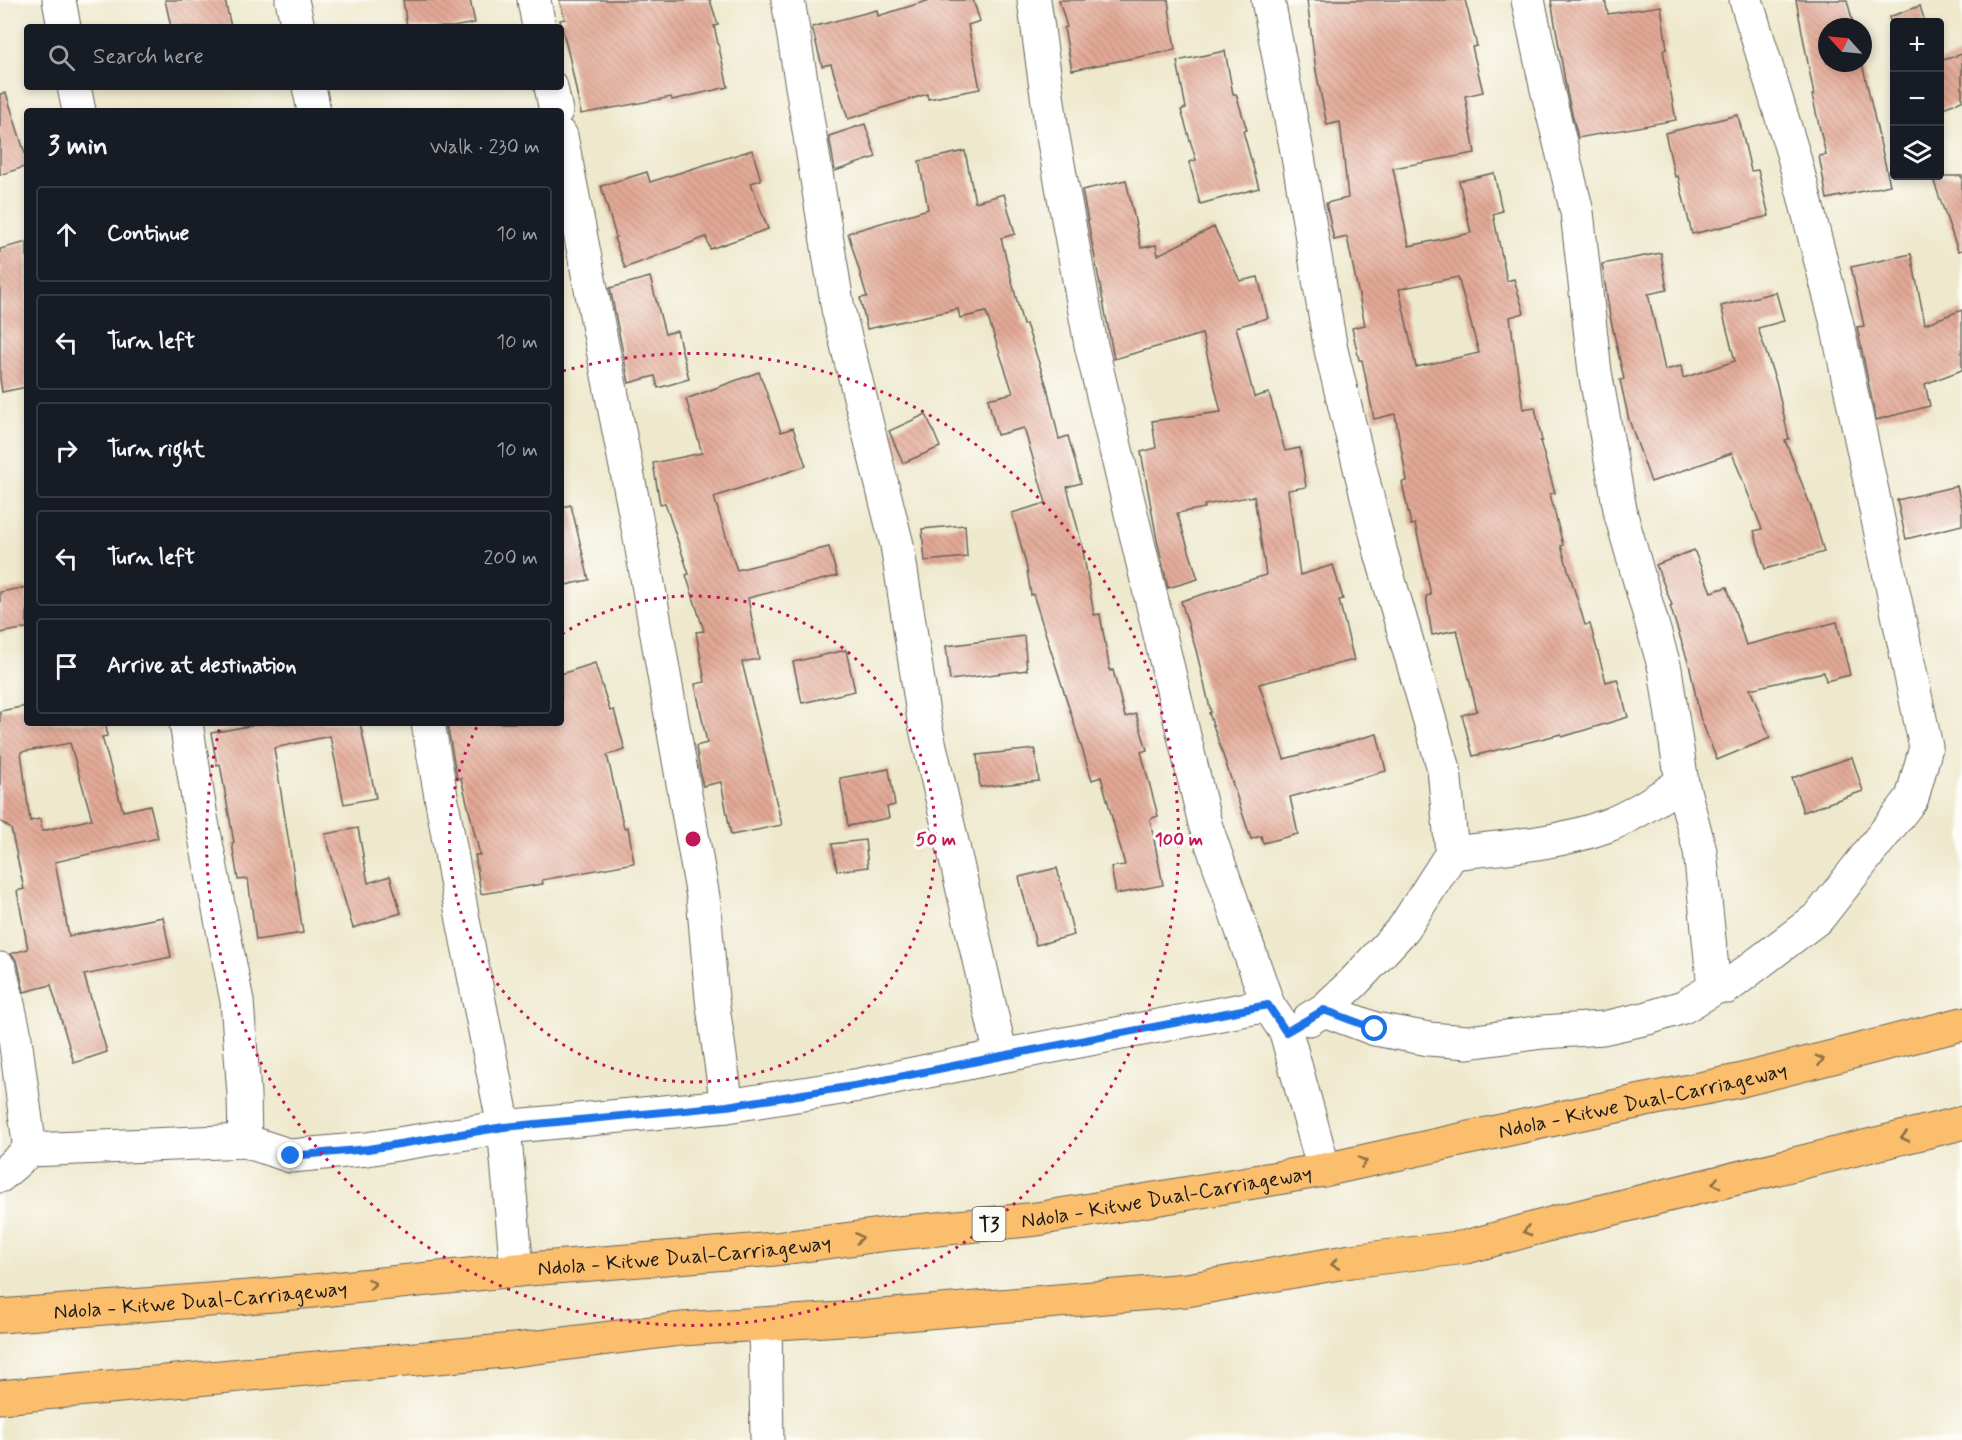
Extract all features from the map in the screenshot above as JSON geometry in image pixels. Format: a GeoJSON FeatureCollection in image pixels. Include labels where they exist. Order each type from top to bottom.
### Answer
{"type":"FeatureCollection","features":[{"type":"Feature","properties":{"kind":"highway","name":"Ndola - Kitwe Dual-Carriageway"},"geometry":{"type":"LineString","coordinates":[[0,1316],[274,1295],[518,1270],[775,1249],[888,1234],[1037,1219],[1324,1170],[1738,1081],[1962,1024]]}},
{"type":"Feature","properties":{"kind":"highway"},"geometry":{"type":"LineString","coordinates":[[0,1397],[514,1350],[681,1329],[974,1309],[1187,1290],[1351,1261],[1466,1247],[1562,1221],[1962,1123]]}},
{"type":"Feature","properties":{"kind":"street"},"geometry":{"type":"LineString","coordinates":[[59,0],[63,24]]}},
{"type":"Feature","properties":{"kind":"street"},"geometry":{"type":"LineString","coordinates":[[292,0],[297,24]]}},
{"type":"Feature","properties":{"kind":"street"},"geometry":{"type":"LineString","coordinates":[[534,0],[538,24]]}},
{"type":"Feature","properties":{"kind":"street"},"geometry":{"type":"LineString","coordinates":[[788,0],[838,309],[897,544],[924,720],[1002,1056]]}},
{"type":"Feature","properties":{"kind":"street"},"geometry":{"type":"LineString","coordinates":[[1034,0],[1052,131],[1091,345],[1205,824],[1268,1005],[1286,1032],[1324,1170]]}},
{"type":"Feature","properties":{"kind":"street"},"geometry":{"type":"LineString","coordinates":[[1268,0],[1331,350],[1381,553],[1444,769],[1452,853],[1404,928],[1353,983],[1324,1010],[1286,1032]]}},
{"type":"Feature","properties":{"kind":"street"},"geometry":{"type":"LineString","coordinates":[[1528,0],[1577,212],[1595,372],[1621,515],[1665,669],[1682,783],[1700,851],[1713,978],[1726,987],[1819,917],[1912,798],[1926,747],[1836,320],[1794,157],[1746,0]]}},
{"type":"Feature","properties":{"kind":"street"},"geometry":{"type":"LineString","coordinates":[[75,90],[78,108]]}},
{"type":"Feature","properties":{"kind":"street"},"geometry":{"type":"LineString","coordinates":[[310,90],[313,108]]}},
{"type":"Feature","properties":{"kind":"street"},"geometry":{"type":"LineString","coordinates":[[552,90],[555,108]]}},
{"type":"Feature","properties":{"kind":"street"},"geometry":{"type":"LineString","coordinates":[[564,151],[640,538],[701,885],[712,999],[727,1106]]}},
{"type":"Feature","properties":{"kind":"street"},"geometry":{"type":"LineString","coordinates":[[186,726],[201,817],[237,1001],[245,1142]]}},
{"type":"Feature","properties":{"kind":"street"},"geometry":{"type":"LineString","coordinates":[[429,726],[463,920],[504,1127],[518,1270]]}},
{"type":"Feature","properties":{"kind":"street"},"geometry":{"type":"LineString","coordinates":[[1452,853],[1561,839],[1608,825],[1649,804],[1682,783]]}},
{"type":"Feature","properties":{"kind":"street"},"geometry":{"type":"LineString","coordinates":[[0,969],[14,1031],[30,1150]]}},
{"type":"Feature","properties":{"kind":"street"},"geometry":{"type":"LineString","coordinates":[[1324,1010],[1375,1029],[1429,1039],[1468,1042],[1543,1032],[1603,1028],[1637,1021],[1683,1007],[1720,985]]}},
{"type":"Feature","properties":{"kind":"street"},"geometry":{"type":"LineString","coordinates":[[0,1176],[30,1150],[245,1142],[291,1156],[368,1149],[504,1127],[727,1106],[860,1085],[1268,1005]]}},
{"type":"Feature","properties":{"kind":"street"},"geometry":{"type":"LineString","coordinates":[[765,1324],[767,1440]]}},
{"type":"Feature","properties":{"kind":"building"},"geometry":{"type":"Polygon","coordinates":[[[165,0],[225,0],[230,24],[170,24],[165,0]]]}},
{"type":"Feature","properties":{"kind":"building"},"geometry":{"type":"Polygon","coordinates":[[[403,0],[470,0],[475,23],[470,24],[407,24],[403,0]]]}},
{"type":"Feature","properties":{"kind":"building"},"geometry":{"type":"Polygon","coordinates":[[[559,0],[710,0],[718,25],[714,26],[728,87],[672,100],[671,97],[581,114],[564,36],[564,24],[561,24],[560,20],[565,19],[559,0]]]}},
{"type":"Feature","properties":{"kind":"building"},"geometry":{"type":"Polygon","coordinates":[[[930,0],[973,0],[980,21],[968,25],[980,89],[928,99],[927,94],[848,119],[831,64],[822,66],[812,27],[877,10],[878,16],[930,0]]]}},
{"type":"Feature","properties":{"kind":"building"},"geometry":{"type":"Polygon","coordinates":[[[1059,0],[1168,0],[1175,50],[1072,70],[1064,28],[1067,27],[1059,0]]]}},
{"type":"Feature","properties":{"kind":"building"},"geometry":{"type":"Polygon","coordinates":[[[1307,0],[1465,0],[1477,46],[1472,47],[1483,92],[1465,96],[1475,153],[1393,168],[1409,246],[1471,233],[1459,181],[1494,173],[1502,211],[1493,214],[1507,281],[1514,279],[1524,313],[1510,317],[1523,409],[1535,407],[1542,441],[1540,441],[1555,493],[1550,494],[1563,545],[1561,546],[1585,625],[1590,624],[1606,682],[1617,679],[1628,717],[1562,737],[1561,734],[1473,756],[1462,715],[1477,711],[1457,630],[1432,635],[1426,596],[1431,595],[1415,524],[1411,525],[1402,482],[1407,481],[1395,414],[1374,419],[1362,360],[1359,360],[1352,328],[1365,325],[1347,237],[1334,240],[1326,203],[1348,198],[1340,122],[1327,125],[1316,71],[1307,0]],[[1458,277],[1399,289],[1416,367],[1479,353],[1458,277]]]}},
{"type":"Feature","properties":{"kind":"building"},"geometry":{"type":"Polygon","coordinates":[[[1551,0],[1605,0],[1608,14],[1661,6],[1667,49],[1663,50],[1676,120],[1578,138],[1567,93],[1551,0]]]}},
{"type":"Feature","properties":{"kind":"building"},"geometry":{"type":"Polygon","coordinates":[[[1796,0],[1847,0],[1852,18],[1818,18],[1818,72],[1864,72],[1890,185],[1827,199],[1819,156],[1826,155],[1812,95],[1814,95],[1796,0]]]}},
{"type":"Feature","properties":{"kind":"building"},"geometry":{"type":"Polygon","coordinates":[[[1920,6],[1924,18],[1890,18],[1890,20],[1889,17],[1920,6]]]}},
{"type":"Feature","properties":{"kind":"building"},"geometry":{"type":"Polygon","coordinates":[[[1225,51],[1233,94],[1236,94],[1247,130],[1243,131],[1259,188],[1200,204],[1189,162],[1196,160],[1181,110],[1186,108],[1177,61],[1225,51]]]}},
{"type":"Feature","properties":{"kind":"building"},"geometry":{"type":"Polygon","coordinates":[[[1962,54],[1962,101],[1944,108],[1944,72],[1944,60],[1962,54]]]}},
{"type":"Feature","properties":{"kind":"building"},"geometry":{"type":"Polygon","coordinates":[[[6,93],[24,150],[24,167],[0,175],[0,94],[6,93]]]}},
{"type":"Feature","properties":{"kind":"building"},"geometry":{"type":"Polygon","coordinates":[[[1738,115],[1751,171],[1758,170],[1769,216],[1692,234],[1665,133],[1738,115]]]}},
{"type":"Feature","properties":{"kind":"building"},"geometry":{"type":"Polygon","coordinates":[[[865,124],[876,157],[835,171],[829,136],[865,124]]]}},
{"type":"Feature","properties":{"kind":"building"},"geometry":{"type":"Polygon","coordinates":[[[752,150],[761,180],[751,183],[768,229],[710,249],[706,237],[625,268],[614,238],[616,237],[601,186],[647,172],[650,182],[752,150]]]}},
{"type":"Feature","properties":{"kind":"building"},"geometry":{"type":"Polygon","coordinates":[[[965,151],[975,202],[1004,194],[1015,234],[1001,238],[1023,325],[1026,324],[1047,387],[1059,439],[1068,436],[1081,483],[1067,487],[1082,545],[1094,615],[1100,614],[1110,671],[1113,670],[1125,717],[1136,714],[1147,750],[1141,752],[1158,816],[1150,819],[1163,885],[1116,894],[1111,867],[1125,865],[1101,777],[1092,780],[1033,594],[1031,595],[1026,564],[1012,513],[1046,503],[1024,428],[997,435],[988,399],[1013,393],[986,312],[960,318],[958,309],[867,329],[860,298],[867,297],[848,233],[928,209],[919,161],[965,151]]]}},
{"type":"Feature","properties":{"kind":"building"},"geometry":{"type":"Polygon","coordinates":[[[1944,176],[1962,176],[1962,250],[1958,251],[1933,180],[1944,180],[1944,176]]]}},
{"type":"Feature","properties":{"kind":"building"},"geometry":{"type":"Polygon","coordinates":[[[1126,180],[1141,248],[1156,245],[1158,255],[1214,227],[1240,281],[1258,277],[1268,318],[1236,327],[1254,397],[1269,393],[1285,451],[1300,448],[1306,487],[1288,490],[1300,575],[1333,565],[1343,599],[1339,600],[1354,660],[1259,684],[1284,759],[1377,734],[1386,771],[1290,797],[1298,834],[1263,843],[1261,836],[1251,839],[1209,713],[1211,712],[1196,650],[1181,601],[1266,575],[1254,496],[1204,505],[1205,508],[1177,513],[1198,579],[1168,588],[1141,452],[1156,448],[1152,421],[1221,412],[1202,334],[1114,359],[1082,190],[1126,180]]]}},
{"type":"Feature","properties":{"kind":"building"},"geometry":{"type":"Polygon","coordinates":[[[24,243],[24,388],[2,392],[0,378],[0,249],[24,243]]]}},
{"type":"Feature","properties":{"kind":"building"},"geometry":{"type":"Polygon","coordinates":[[[1661,253],[1667,290],[1648,294],[1665,370],[1681,366],[1683,378],[1735,361],[1721,306],[1776,292],[1784,321],[1758,328],[1777,385],[1789,439],[1785,440],[1811,507],[1824,552],[1765,569],[1754,531],[1762,529],[1732,453],[1651,482],[1629,420],[1620,380],[1624,379],[1610,316],[1602,264],[1661,253]]]}},
{"type":"Feature","properties":{"kind":"building"},"geometry":{"type":"Polygon","coordinates":[[[1911,254],[1925,324],[1962,310],[1962,370],[1925,384],[1930,406],[1876,420],[1857,327],[1864,326],[1851,267],[1911,254]]]}},
{"type":"Feature","properties":{"kind":"building"},"geometry":{"type":"Polygon","coordinates":[[[650,277],[665,334],[677,331],[689,379],[658,388],[655,376],[629,383],[610,288],[650,277]]]}},
{"type":"Feature","properties":{"kind":"building"},"geometry":{"type":"Polygon","coordinates":[[[759,372],[781,432],[793,428],[806,466],[714,497],[737,570],[829,547],[837,576],[748,598],[759,659],[742,662],[782,825],[731,835],[721,782],[703,786],[702,782],[696,746],[707,743],[695,684],[705,682],[696,632],[704,631],[686,575],[689,574],[665,503],[660,504],[653,463],[702,453],[686,399],[759,372]]]}},
{"type":"Feature","properties":{"kind":"building"},"geometry":{"type":"Polygon","coordinates":[[[926,414],[940,447],[903,463],[889,431],[926,414]]]}},
{"type":"Feature","properties":{"kind":"building"},"geometry":{"type":"Polygon","coordinates":[[[1957,486],[1962,508],[1962,525],[1906,539],[1897,500],[1957,486]]]}},
{"type":"Feature","properties":{"kind":"building"},"geometry":{"type":"Polygon","coordinates":[[[571,505],[589,580],[564,585],[564,506],[571,505]]]}},
{"type":"Feature","properties":{"kind":"building"},"geometry":{"type":"Polygon","coordinates":[[[965,525],[967,557],[925,561],[922,529],[965,525]]]}},
{"type":"Feature","properties":{"kind":"building"},"geometry":{"type":"Polygon","coordinates":[[[1694,550],[1711,592],[1727,587],[1746,645],[1837,622],[1850,675],[1826,681],[1824,672],[1750,689],[1770,738],[1717,760],[1700,717],[1690,668],[1670,606],[1672,605],[1656,565],[1694,550]]]}},
{"type":"Feature","properties":{"kind":"building"},"geometry":{"type":"Polygon","coordinates":[[[24,588],[24,629],[0,633],[0,592],[24,588]]]}},
{"type":"Feature","properties":{"kind":"building"},"geometry":{"type":"Polygon","coordinates":[[[1024,636],[1027,670],[950,680],[946,646],[1024,636]]]}},
{"type":"Feature","properties":{"kind":"building"},"geometry":{"type":"Polygon","coordinates":[[[846,650],[855,691],[802,703],[793,662],[846,650]]]}},
{"type":"Feature","properties":{"kind":"building"},"geometry":{"type":"Polygon","coordinates":[[[595,663],[610,711],[614,710],[625,750],[607,755],[624,828],[628,827],[634,863],[542,880],[543,884],[481,894],[475,855],[480,855],[461,778],[457,779],[448,726],[564,726],[564,673],[595,663]]]}},
{"type":"Feature","properties":{"kind":"building"},"geometry":{"type":"Polygon","coordinates":[[[24,707],[24,726],[106,726],[107,736],[102,737],[123,811],[150,805],[158,838],[55,862],[69,936],[163,917],[171,957],[84,975],[107,1052],[74,1063],[51,985],[24,992],[18,964],[10,954],[28,949],[17,891],[24,889],[11,829],[0,821],[0,711],[24,707]],[[70,743],[21,752],[30,821],[40,819],[42,831],[92,819],[70,743]]]}},
{"type":"Feature","properties":{"kind":"building"},"geometry":{"type":"Polygon","coordinates":[[[249,726],[361,726],[376,798],[344,804],[330,736],[274,748],[303,933],[256,940],[248,879],[238,880],[220,764],[217,765],[211,733],[249,726]]]}},
{"type":"Feature","properties":{"kind":"building"},"geometry":{"type":"Polygon","coordinates":[[[1035,749],[1039,781],[980,787],[977,755],[1035,749]]]}},
{"type":"Feature","properties":{"kind":"building"},"geometry":{"type":"Polygon","coordinates":[[[1852,757],[1863,791],[1803,812],[1792,778],[1852,757]]]}},
{"type":"Feature","properties":{"kind":"building"},"geometry":{"type":"Polygon","coordinates":[[[889,769],[895,805],[887,807],[889,818],[848,826],[840,778],[889,769]]]}},
{"type":"Feature","properties":{"kind":"building"},"geometry":{"type":"Polygon","coordinates":[[[358,828],[368,883],[390,876],[401,913],[353,928],[325,834],[358,828]]]}},
{"type":"Feature","properties":{"kind":"building"},"geometry":{"type":"Polygon","coordinates":[[[865,840],[868,867],[837,871],[832,844],[865,840]]]}},
{"type":"Feature","properties":{"kind":"building"},"geometry":{"type":"Polygon","coordinates":[[[1057,868],[1074,935],[1036,945],[1019,877],[1057,868]]]}},
{"type":"Feature","properties":{"kind":"route"},"geometry":{"type":"LineString","coordinates":[[291,1156],[368,1149],[504,1127],[727,1106],[860,1085],[1268,1005],[1286,1032],[1324,1010],[1375,1029]]}}]}
